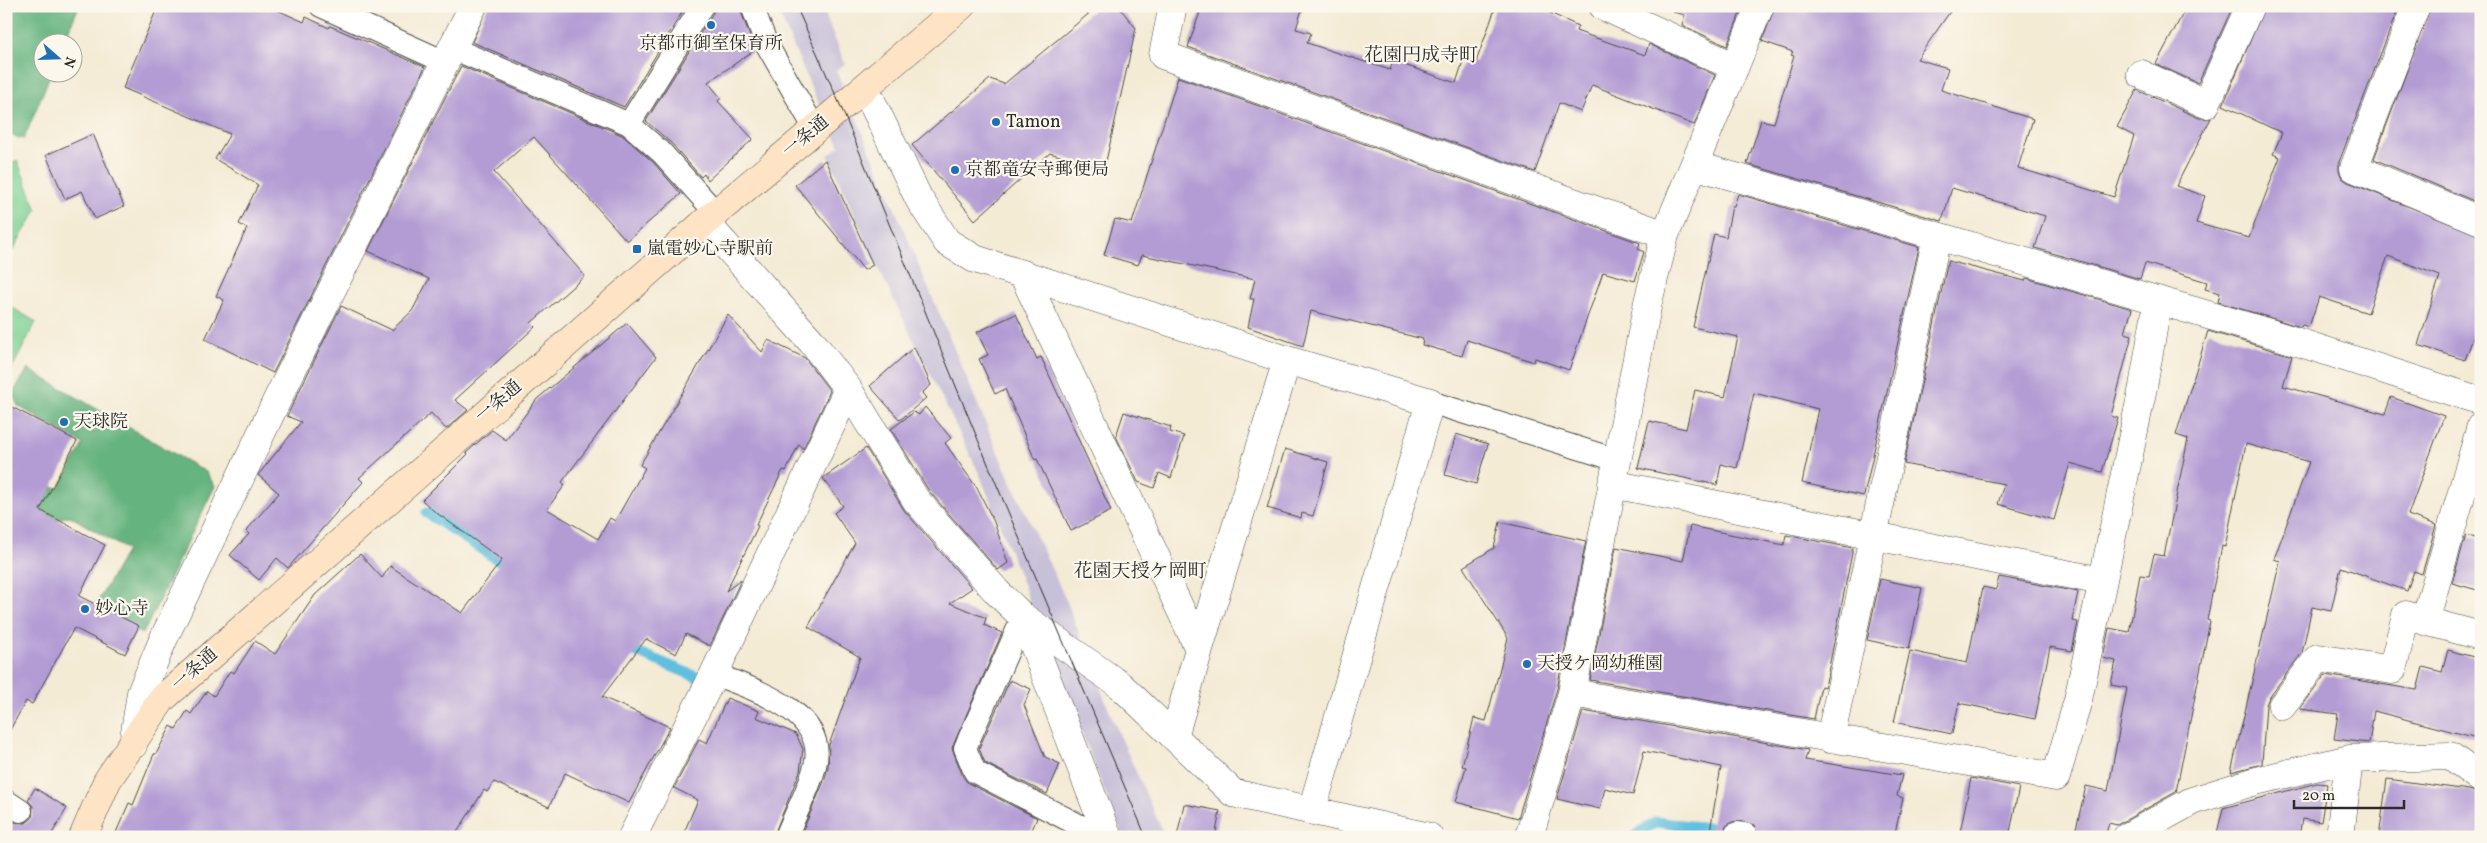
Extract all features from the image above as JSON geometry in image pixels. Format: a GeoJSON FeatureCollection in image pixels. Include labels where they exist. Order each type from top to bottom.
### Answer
{"type":"FeatureCollection","features":[{"type":"Feature","properties":{"kind":"main road","name":"一条通"},"geometry":{"type":"LineString","coordinates":[[83,837],[107,781],[133,745],[162,699],[710,217],[961,6]]}},
{"type":"Feature","properties":{"kind":"street"},"geometry":{"type":"LineString","coordinates":[[133,745],[142,693],[163,640],[277,400],[473,6]]}},
{"type":"Feature","properties":{"kind":"street"},"geometry":{"type":"LineString","coordinates":[[1168,6],[1172,10],[1163,55],[1665,235]]}},
{"type":"Feature","properties":{"kind":"street"},"geometry":{"type":"LineString","coordinates":[[1603,6],[1735,67]]}},
{"type":"Feature","properties":{"kind":"street"},"geometry":{"type":"LineString","coordinates":[[1529,837],[1572,693],[1648,302],[1665,235],[1760,6]]}},
{"type":"Feature","properties":{"kind":"street"},"geometry":{"type":"LineString","coordinates":[[2140,74],[2206,104],[2250,6]]}},
{"type":"Feature","properties":{"kind":"street"},"geometry":{"type":"LineString","coordinates":[[2416,6],[2354,168],[2481,221]]}},
{"type":"Feature","properties":{"kind":"street"},"geometry":{"type":"LineString","coordinates":[[865,88],[919,200],[947,242],[975,259],[1287,360],[1430,402],[1312,810]]}},
{"type":"Feature","properties":{"kind":"street"},"geometry":{"type":"LineString","coordinates":[[1694,165],[2273,334],[2481,402]]}},
{"type":"Feature","properties":{"kind":"street"},"geometry":{"type":"LineString","coordinates":[[710,217],[848,389],[916,500],[997,592],[1023,617],[1120,685],[1233,793],[1312,810],[1384,832],[1429,837]]}},
{"type":"Feature","properties":{"kind":"street"},"geometry":{"type":"LineString","coordinates":[[1830,739],[1936,236]]}},
{"type":"Feature","properties":{"kind":"street"},"geometry":{"type":"LineString","coordinates":[[1023,274],[1199,649]]}},
{"type":"Feature","properties":{"kind":"street"},"geometry":{"type":"LineString","coordinates":[[1572,693],[2056,777],[2078,700],[2158,300]]}},
{"type":"Feature","properties":{"kind":"street"},"geometry":{"type":"LineString","coordinates":[[1174,737],[1287,360]]}},
{"type":"Feature","properties":{"kind":"street"},"geometry":{"type":"LineString","coordinates":[[632,837],[714,674],[848,389]]}},
{"type":"Feature","properties":{"kind":"street"},"geometry":{"type":"LineString","coordinates":[[2425,621],[2481,426]]}},
{"type":"Feature","properties":{"kind":"street"},"geometry":{"type":"LineString","coordinates":[[1615,472],[1873,537],[2102,581]]}},
{"type":"Feature","properties":{"kind":"street"},"geometry":{"type":"LineString","coordinates":[[2282,706],[2318,658],[2392,670],[2406,614],[2481,636]]}},
{"type":"Feature","properties":{"kind":"street"},"geometry":{"type":"LineString","coordinates":[[1023,617],[1108,837]]}},
{"type":"Feature","properties":{"kind":"street"},"geometry":{"type":"LineString","coordinates":[[2127,837],[2192,801],[2256,781],[2349,759],[2450,756],[2481,779]]}},
{"type":"Feature","properties":{"kind":"street"},"geometry":{"type":"LineString","coordinates":[[2340,837],[2349,759]]}},
{"type":"Feature","properties":{"kind":"lane"},"geometry":{"type":"LineString","coordinates":[[321,6],[629,124],[662,153],[710,217]]}},
{"type":"Feature","properties":{"kind":"lane"},"geometry":{"type":"LineString","coordinates":[[629,124],[702,6]]}},
{"type":"Feature","properties":{"kind":"lane"},"geometry":{"type":"LineString","coordinates":[[752,6],[768,45],[815,129]]}},
{"type":"Feature","properties":{"kind":"lane"},"geometry":{"type":"LineString","coordinates":[[1430,402],[1615,472]]}},
{"type":"Feature","properties":{"kind":"lane"},"geometry":{"type":"LineString","coordinates":[[1023,617],[965,748],[976,772],[1102,837]]}},
{"type":"Feature","properties":{"kind":"lane"},"geometry":{"type":"LineString","coordinates":[[714,674],[769,696],[789,708],[805,723],[813,736],[815,765],[786,837]]}},
{"type":"Feature","properties":{"kind":"shaded area"},"geometry":{"type":"Polygon","coordinates":[[[776,6],[822,6],[845,64],[836,70],[1003,464],[1067,602],[1110,713],[1165,837],[1123,837],[980,475],[876,264],[828,155],[840,146],[815,96],[776,6]]]}},
{"type":"Feature","properties":{"kind":"green space"},"geometry":{"type":"Polygon","coordinates":[[[6,6],[79,6],[68,32],[32,32],[32,82],[47,82],[24,139],[6,134],[6,6]]]}},
{"type":"Feature","properties":{"kind":"green space"},"geometry":{"type":"Polygon","coordinates":[[[17,160],[37,210],[6,261],[6,167],[17,160]]]}},
{"type":"Feature","properties":{"kind":"green space"},"geometry":{"type":"Polygon","coordinates":[[[6,304],[36,322],[6,380],[6,304]]]}},
{"type":"Feature","properties":{"kind":"green space"},"geometry":{"type":"Polygon","coordinates":[[[28,369],[206,472],[215,486],[143,634],[94,608],[127,550],[70,516],[36,524],[46,487],[59,488],[83,444],[18,406],[12,394],[28,369]]]}},
{"type":"Feature","properties":{"kind":"building"},"geometry":{"type":"Polygon","coordinates":[[[158,6],[268,6],[304,22],[306,17],[329,28],[330,26],[425,67],[273,373],[205,339],[224,300],[216,296],[247,228],[239,224],[258,185],[215,159],[230,134],[123,88],[158,6]]]}},
{"type":"Feature","properties":{"kind":"building"},"geometry":{"type":"Polygon","coordinates":[[[488,6],[686,6],[624,107],[472,42],[488,6]]]}},
{"type":"Feature","properties":{"kind":"building"},"geometry":{"type":"Polygon","coordinates":[[[715,6],[739,6],[755,50],[708,82],[721,98],[718,101],[753,139],[708,180],[704,174],[701,177],[672,144],[646,121],[713,13],[715,6]]]}},
{"type":"Feature","properties":{"kind":"building"},"geometry":{"type":"Polygon","coordinates":[[[1098,6],[1118,6],[1136,28],[1104,170],[1050,153],[975,220],[912,145],[990,79],[1004,84],[1098,6]]]}},
{"type":"Feature","properties":{"kind":"building"},"geometry":{"type":"Polygon","coordinates":[[[1202,6],[1303,6],[1296,29],[1311,33],[1307,43],[1390,70],[1393,61],[1456,83],[1464,58],[1476,62],[1496,6],[1535,6],[1578,26],[1576,31],[1645,55],[1649,44],[1715,75],[1694,125],[1592,85],[1581,112],[1559,103],[1535,172],[1188,47],[1202,6]]]}},
{"type":"Feature","properties":{"kind":"building"},"geometry":{"type":"Polygon","coordinates":[[[1674,6],[1743,6],[1727,46],[1682,25],[1685,15],[1673,12],[1674,6]]]}},
{"type":"Feature","properties":{"kind":"building"},"geometry":{"type":"Polygon","coordinates":[[[1775,6],[1954,6],[1917,59],[1948,68],[1941,90],[2033,119],[2018,168],[2114,197],[2134,136],[2117,127],[2137,90],[2199,118],[2211,118],[2176,186],[2205,196],[2196,223],[2249,238],[2280,157],[2273,154],[2282,133],[2223,105],[2265,6],[2399,6],[2339,162],[2339,171],[2342,178],[2348,182],[2481,236],[2481,316],[2465,360],[2418,345],[2440,276],[2388,256],[2368,313],[2319,297],[2309,327],[2302,325],[2301,327],[2218,302],[2220,293],[2205,289],[2207,282],[2145,263],[2140,279],[2035,248],[2045,216],[1952,188],[1942,221],[1747,164],[1761,120],[1774,123],[1794,56],[1791,55],[1793,52],[1762,41],[1775,6]]]}},
{"type":"Feature","properties":{"kind":"building"},"geometry":{"type":"Polygon","coordinates":[[[2187,6],[2233,6],[2198,83],[2156,64],[2187,6]]]}},
{"type":"Feature","properties":{"kind":"building"},"geometry":{"type":"Polygon","coordinates":[[[2431,6],[2481,6],[2481,204],[2374,159],[2431,6]]]}},
{"type":"Feature","properties":{"kind":"building"},"geometry":{"type":"Polygon","coordinates":[[[461,66],[622,135],[653,162],[681,194],[627,241],[534,137],[494,172],[585,276],[531,323],[535,327],[455,400],[468,410],[446,429],[431,413],[359,478],[363,482],[288,568],[277,558],[259,580],[230,555],[249,534],[246,531],[279,493],[258,475],[301,422],[287,416],[341,306],[392,330],[412,311],[429,279],[368,251],[461,66]]]}},
{"type":"Feature","properties":{"kind":"building"},"geometry":{"type":"Polygon","coordinates":[[[1178,77],[1640,243],[1638,249],[1644,252],[1635,281],[1603,272],[1569,370],[1535,358],[1534,362],[1467,340],[1462,356],[1422,345],[1423,339],[1311,311],[1303,346],[1248,327],[1254,299],[1250,299],[1255,279],[1142,255],[1138,265],[1104,255],[1115,219],[1132,223],[1178,77]]]}},
{"type":"Feature","properties":{"kind":"building"},"geometry":{"type":"Polygon","coordinates":[[[93,134],[124,206],[95,219],[82,191],[65,199],[46,155],[93,134]]]}},
{"type":"Feature","properties":{"kind":"building"},"geometry":{"type":"Polygon","coordinates":[[[825,160],[873,265],[864,270],[795,185],[825,160]]]}},
{"type":"Feature","properties":{"kind":"building"},"geometry":{"type":"Polygon","coordinates":[[[1738,194],[1919,247],[1864,496],[1802,483],[1818,409],[1754,393],[1737,468],[1721,464],[1717,485],[1638,468],[1649,421],[1686,429],[1695,390],[1725,397],[1738,337],[1693,327],[1714,234],[1726,237],[1732,206],[1734,206],[1738,194]]]}},
{"type":"Feature","properties":{"kind":"building"},"geometry":{"type":"Polygon","coordinates":[[[1948,261],[2025,281],[2026,278],[2132,309],[2125,333],[2132,335],[2111,416],[2118,418],[2102,472],[2070,463],[2054,520],[1998,504],[2004,484],[1904,464],[1948,261]]]}},
{"type":"Feature","properties":{"kind":"building"},"geometry":{"type":"Polygon","coordinates":[[[1016,314],[1037,359],[1041,357],[1111,511],[1071,531],[1037,459],[1035,460],[1005,389],[995,394],[979,359],[988,355],[977,332],[1016,314]]]}},
{"type":"Feature","properties":{"kind":"building"},"geometry":{"type":"Polygon","coordinates":[[[728,315],[762,352],[768,340],[805,358],[830,391],[803,449],[799,444],[786,471],[783,470],[756,525],[758,526],[726,591],[741,580],[710,646],[686,634],[676,654],[646,639],[602,697],[670,727],[629,803],[565,773],[549,807],[494,782],[487,792],[484,790],[454,837],[114,837],[129,803],[133,805],[154,754],[156,754],[171,726],[176,729],[187,711],[191,714],[207,691],[214,696],[230,671],[234,673],[255,641],[275,654],[315,595],[360,554],[382,578],[390,566],[462,613],[502,560],[434,511],[422,500],[468,454],[466,453],[492,430],[506,440],[537,399],[627,323],[656,357],[562,482],[565,485],[547,509],[598,539],[610,518],[615,521],[645,468],[640,465],[728,315]]]}},
{"type":"Feature","properties":{"kind":"building"},"geometry":{"type":"Polygon","coordinates":[[[2208,331],[2292,356],[2283,386],[2385,414],[2391,397],[2444,416],[2408,515],[2436,525],[2422,574],[2414,571],[2407,591],[2341,567],[2331,611],[2312,607],[2302,653],[2269,697],[2266,705],[2262,764],[2231,772],[2280,561],[2274,559],[2309,462],[2246,444],[2225,547],[2222,546],[2213,589],[2207,620],[2210,621],[2176,792],[2117,825],[2109,823],[2105,837],[2074,837],[2086,786],[2108,791],[2127,688],[2111,685],[2116,661],[2103,658],[2109,628],[2129,632],[2140,575],[2149,576],[2154,554],[2164,556],[2188,439],[2176,435],[2208,331]]]}},
{"type":"Feature","properties":{"kind":"building"},"geometry":{"type":"Polygon","coordinates":[[[914,347],[931,385],[922,393],[926,398],[900,420],[870,386],[914,347]]]}},
{"type":"Feature","properties":{"kind":"building"},"geometry":{"type":"Polygon","coordinates":[[[6,404],[77,441],[40,510],[105,545],[79,596],[139,626],[125,654],[74,628],[32,704],[26,701],[6,737],[6,404]]]}},
{"type":"Feature","properties":{"kind":"building"},"geometry":{"type":"Polygon","coordinates":[[[925,407],[951,438],[945,443],[977,488],[994,522],[1008,563],[998,570],[929,491],[891,429],[914,412],[919,415],[925,407]]]}},
{"type":"Feature","properties":{"kind":"building"},"geometry":{"type":"Polygon","coordinates":[[[1124,412],[1171,427],[1170,432],[1184,436],[1171,478],[1159,473],[1154,488],[1138,482],[1116,436],[1124,412]]]}},
{"type":"Feature","properties":{"kind":"building"},"geometry":{"type":"Polygon","coordinates":[[[1456,434],[1488,444],[1476,484],[1445,475],[1456,434]]]}},
{"type":"Feature","properties":{"kind":"building"},"geometry":{"type":"Polygon","coordinates":[[[866,448],[904,510],[972,588],[950,603],[986,618],[984,625],[1002,633],[952,748],[963,777],[968,783],[1037,818],[1029,837],[800,837],[825,779],[828,767],[829,745],[860,657],[808,627],[855,543],[834,513],[843,506],[823,478],[866,448]]]}},
{"type":"Feature","properties":{"kind":"building"},"geometry":{"type":"Polygon","coordinates":[[[1285,449],[1328,462],[1313,516],[1302,513],[1301,518],[1267,508],[1285,449]]]}},
{"type":"Feature","properties":{"kind":"building"},"geometry":{"type":"Polygon","coordinates":[[[1500,522],[1586,541],[1557,689],[1518,818],[1456,802],[1466,767],[1462,766],[1474,718],[1486,721],[1508,638],[1463,567],[1494,548],[1500,522]]]}},
{"type":"Feature","properties":{"kind":"building"},"geometry":{"type":"Polygon","coordinates":[[[1690,526],[1784,545],[1786,535],[1853,548],[1825,687],[1821,686],[1814,719],[1590,680],[1616,547],[1683,561],[1690,526]]]}},
{"type":"Feature","properties":{"kind":"building"},"geometry":{"type":"Polygon","coordinates":[[[2466,535],[2481,540],[2481,591],[2452,583],[2466,535]]]}},
{"type":"Feature","properties":{"kind":"building"},"geometry":{"type":"Polygon","coordinates":[[[1999,577],[2078,592],[2072,621],[2078,622],[2072,651],[2050,647],[2035,719],[1959,703],[1952,734],[1894,722],[1910,651],[1967,663],[1983,587],[1996,590],[1999,577]]]}},
{"type":"Feature","properties":{"kind":"building"},"geometry":{"type":"Polygon","coordinates":[[[1880,579],[1922,588],[1909,649],[1867,640],[1880,579]]]}},
{"type":"Feature","properties":{"kind":"building"},"geometry":{"type":"Polygon","coordinates":[[[2448,650],[2481,659],[2481,739],[2374,711],[2369,743],[2334,739],[2338,714],[2300,709],[2325,675],[2417,690],[2423,667],[2442,672],[2448,650]]]}},
{"type":"Feature","properties":{"kind":"building"},"geometry":{"type":"Polygon","coordinates":[[[1010,680],[1031,689],[1024,705],[1045,757],[1060,764],[1047,794],[985,763],[979,748],[1010,680]]]}},
{"type":"Feature","properties":{"kind":"building"},"geometry":{"type":"Polygon","coordinates":[[[727,698],[759,711],[756,717],[796,734],[803,749],[800,771],[773,837],[682,837],[698,800],[674,788],[699,739],[707,743],[727,698]]]}},
{"type":"Feature","properties":{"kind":"building"},"geometry":{"type":"Polygon","coordinates":[[[1583,711],[1808,750],[1805,760],[1902,775],[1897,796],[1903,798],[1894,837],[1759,837],[1754,825],[1740,821],[1732,822],[1726,826],[1723,837],[1709,837],[1721,767],[1644,751],[1633,795],[1605,788],[1600,809],[1557,799],[1583,711]]]}},
{"type":"Feature","properties":{"kind":"building"},"geometry":{"type":"Polygon","coordinates":[[[1971,778],[2019,787],[2009,837],[1959,837],[1971,778]]]}},
{"type":"Feature","properties":{"kind":"building"},"geometry":{"type":"Polygon","coordinates":[[[2387,779],[2469,790],[2481,794],[2481,837],[2379,837],[2387,779]]]}},
{"type":"Feature","properties":{"kind":"building"},"geometry":{"type":"Polygon","coordinates":[[[2317,783],[2327,784],[2321,822],[2302,819],[2299,837],[2216,837],[2223,808],[2317,783]]]}},
{"type":"Feature","properties":{"kind":"building"},"geometry":{"type":"Polygon","coordinates":[[[35,788],[67,808],[50,837],[6,837],[14,822],[26,823],[32,818],[33,806],[28,800],[35,788]]]}},
{"type":"Feature","properties":{"kind":"building"},"geometry":{"type":"Polygon","coordinates":[[[1184,804],[1220,811],[1215,837],[1177,837],[1184,804]]]}},
{"type":"Feature","properties":{"kind":"waterway"},"geometry":{"type":"LineString","coordinates":[[427,513],[513,570]]}},
{"type":"Feature","properties":{"kind":"waterway"},"geometry":{"type":"LineString","coordinates":[[622,646],[697,677]]}},
{"type":"Feature","properties":{"kind":"waterway"},"geometry":{"type":"LineString","coordinates":[[1633,837],[1656,822],[1725,830]]}},
{"type":"Feature","properties":{"kind":"tram line"},"geometry":{"type":"LineString","coordinates":[[796,6],[841,107],[990,469],[1146,837]]}},
{"type":"Feature","properties":{"kind":"place","name":"京都市御室保育所"},"geometry":{"type":"Point","coordinates":[711,25]}},
{"type":"Feature","properties":{"kind":"place","name":"Tamon"},"geometry":{"type":"Point","coordinates":[996,122]}},
{"type":"Feature","properties":{"kind":"place","name":"京都竜安寺郵便局"},"geometry":{"type":"Point","coordinates":[955,170]}},
{"type":"Feature","properties":{"kind":"place","name":"嵐電妙心寺駅前"},"geometry":{"type":"Point","coordinates":[637,249]}},
{"type":"Feature","properties":{"kind":"place","name":"天球院"},"geometry":{"type":"Point","coordinates":[64,422]}},
{"type":"Feature","properties":{"kind":"place","name":"妙心寺"},"geometry":{"type":"Point","coordinates":[85,609]}},
{"type":"Feature","properties":{"kind":"place","name":"天授ケ岡幼稚園"},"geometry":{"type":"Point","coordinates":[1527,664]}},
{"type":"Feature","properties":{"kind":"district","name":"花園円成寺町"},"geometry":{"type":"Point","coordinates":[1421,56]}},
{"type":"Feature","properties":{"kind":"district","name":"花園天授ケ岡町"},"geometry":{"type":"Point","coordinates":[1140,572]}}]}
